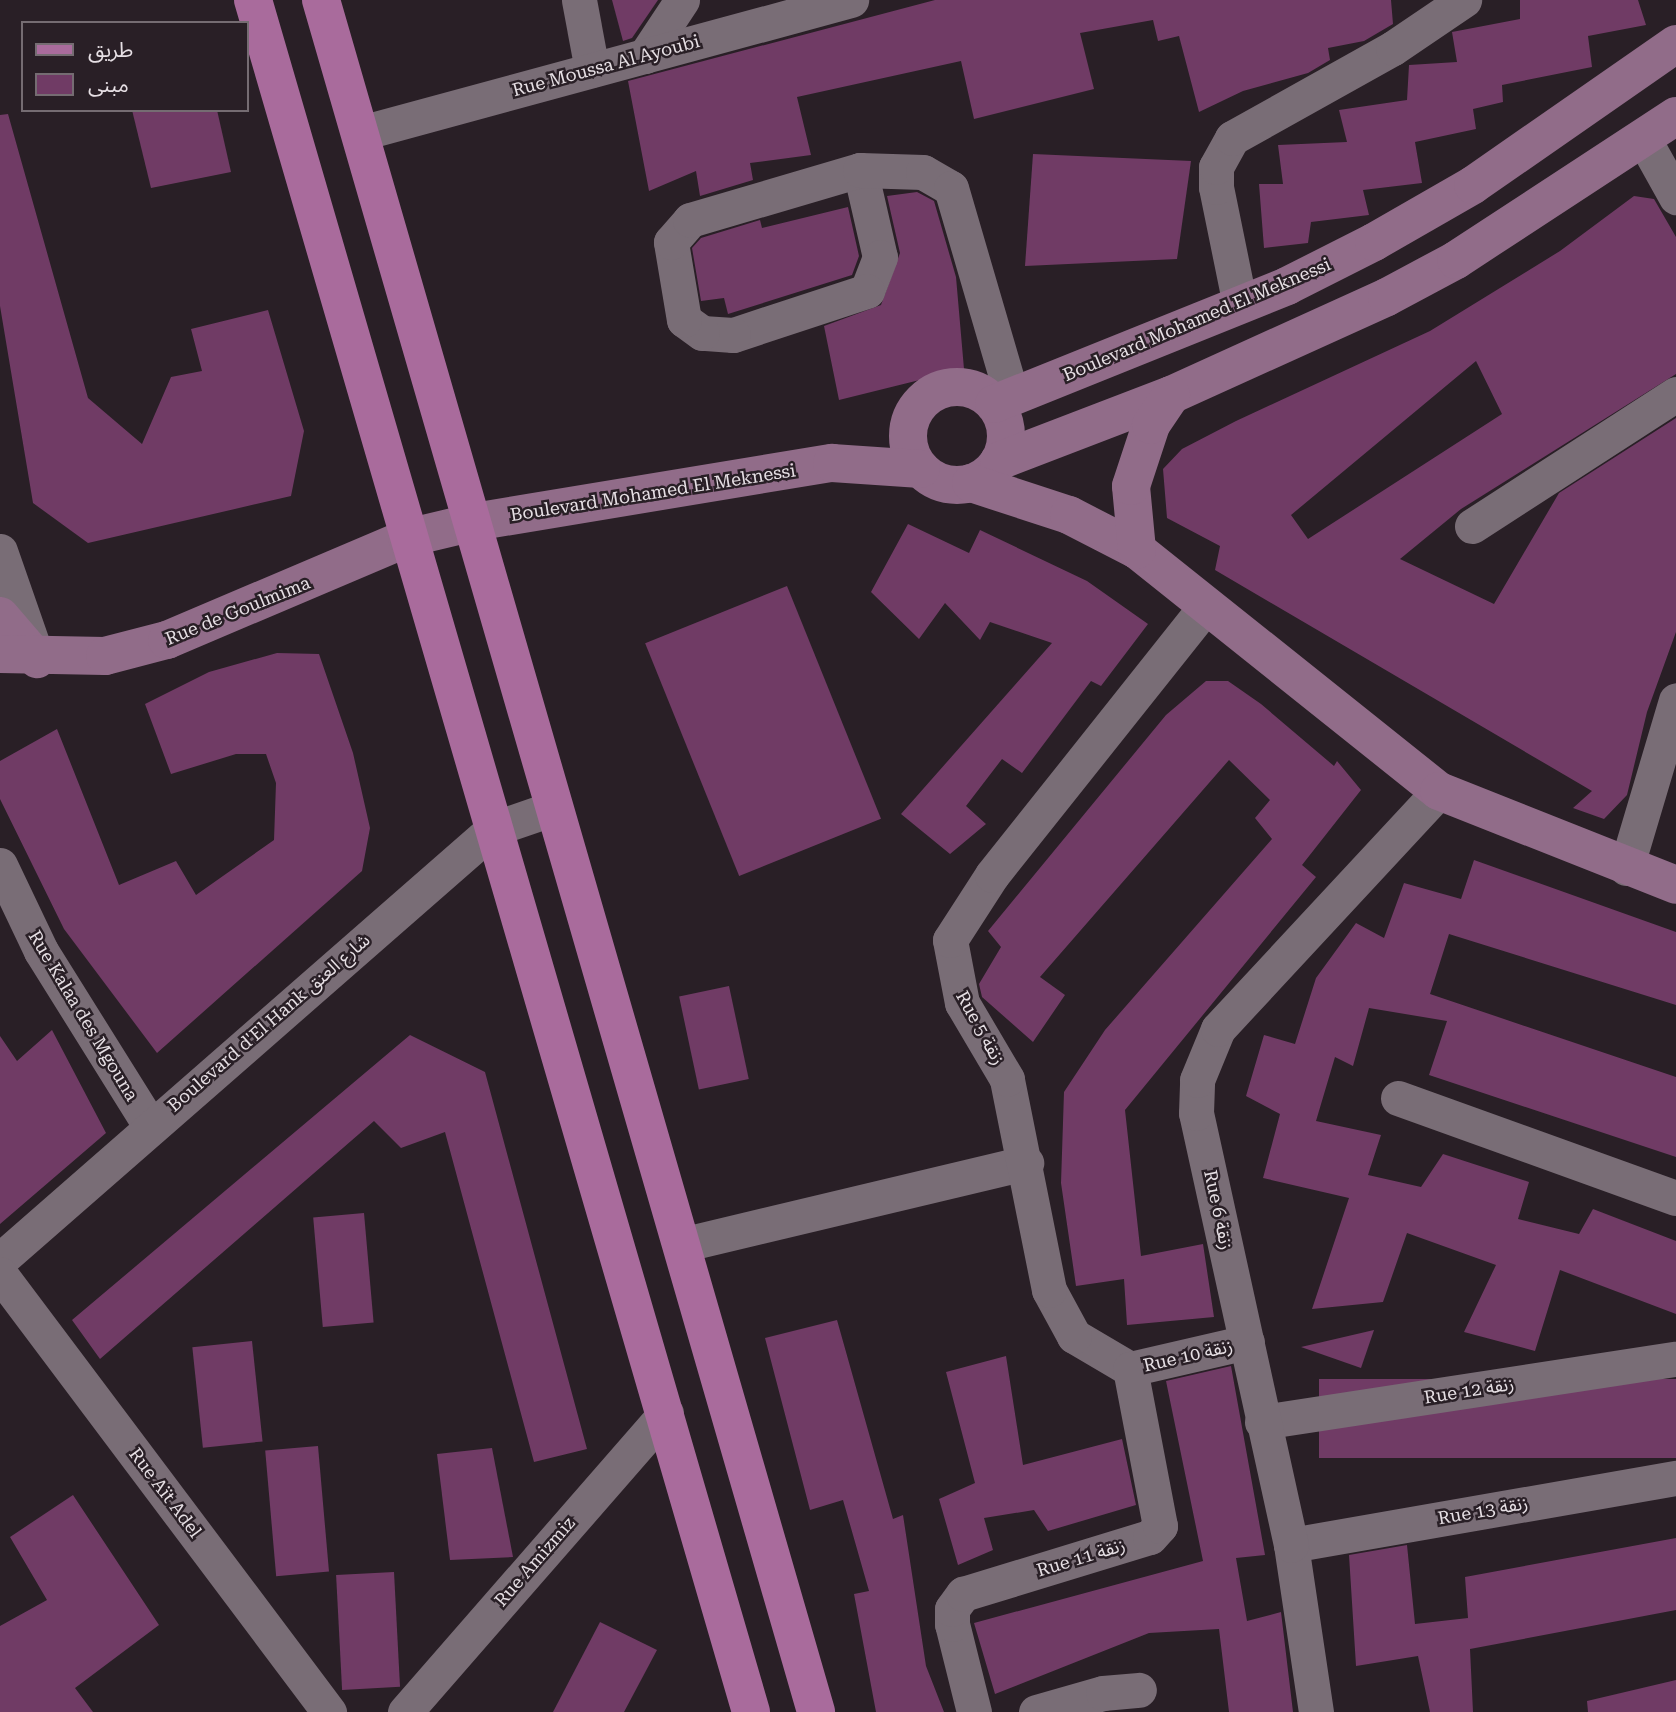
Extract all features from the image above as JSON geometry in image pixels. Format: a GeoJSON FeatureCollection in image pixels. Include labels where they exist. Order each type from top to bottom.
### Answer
{"type":"FeatureCollection","features":[{"type":"Feature","properties":{"kind":"main road"},"geometry":{"type":"LineString","coordinates":[[253,0],[407,538],[666,1413],[751,1712]]}},
{"type":"Feature","properties":{"kind":"main road"},"geometry":{"type":"LineString","coordinates":[[321,0],[474,523],[551,809],[681,1244],[816,1712]]}},
{"type":"Feature","properties":{"kind":"main road","name":"Boulevard Mohamed El Meknessi"},"geometry":{"type":"LineString","coordinates":[[1003,400],[1240,305],[1374,242],[1473,185],[1676,44]]}},
{"type":"Feature","properties":{"kind":"main road"},"geometry":{"type":"LineString","coordinates":[[988,471],[1006,442],[1003,400],[960,387],[940,390],[912,416],[909,444],[921,469],[944,483],[988,471],[1171,395],[1419,280],[1676,116]]}},
{"type":"Feature","properties":{"kind":"main road"},"geometry":{"type":"LineString","coordinates":[[1137,550],[1132,486],[1151,425],[1171,395]]}},
{"type":"Feature","properties":{"kind":"main road","name":"Boulevard Mohamed El Meknessi"},"geometry":{"type":"LineString","coordinates":[[832,463],[912,416]]}},
{"type":"Feature","properties":{"kind":"main road","name":"Boulevard Mohamed El Meknessi"},"geometry":{"type":"LineString","coordinates":[[474,523],[832,463],[921,469]]}},
{"type":"Feature","properties":{"kind":"main road"},"geometry":{"type":"LineString","coordinates":[[988,471],[1032,500],[1137,550],[1438,790],[1626,868],[1676,885]]}},
{"type":"Feature","properties":{"kind":"main road","name":"Rue de Goulmima"},"geometry":{"type":"LineString","coordinates":[[0,654],[37,659],[105,656],[167,640],[407,538],[474,523]]}},
{"type":"Feature","properties":{"kind":"main road"},"geometry":{"type":"LineString","coordinates":[[0,617],[37,659],[0,683]]}},
{"type":"Feature","properties":{"kind":"street"},"geometry":{"type":"LineString","coordinates":[[579,0],[593,70]]}},
{"type":"Feature","properties":{"kind":"street"},"geometry":{"type":"LineString","coordinates":[[645,56],[682,0]]}},
{"type":"Feature","properties":{"kind":"street","name":"Rue Moussa Al Ayoubi"},"geometry":{"type":"LineString","coordinates":[[360,133],[851,0]]}},
{"type":"Feature","properties":{"kind":"street"},"geometry":{"type":"LineString","coordinates":[[1240,305],[1216,187],[1216,166],[1232,138],[1393,48],[1464,0]]}},
{"type":"Feature","properties":{"kind":"street"},"geometry":{"type":"LineString","coordinates":[[1643,138],[1676,197]]}},
{"type":"Feature","properties":{"kind":"street"},"geometry":{"type":"LineString","coordinates":[[860,170],[880,257],[867,292],[733,335],[702,333],[684,320],[671,242],[690,220],[860,170],[916,170],[944,178],[951,188],[1003,400]]}},
{"type":"Feature","properties":{"kind":"street"},"geometry":{"type":"LineString","coordinates":[[1472,526],[1676,394]]}},
{"type":"Feature","properties":{"kind":"street"},"geometry":{"type":"LineString","coordinates":[[0,551],[37,659]]}},
{"type":"Feature","properties":{"kind":"street","name":"Rue 5 زنقة"},"geometry":{"type":"LineString","coordinates":[[1130,1369],[1103,1359],[1064,1322],[1049,1290],[1026,1163],[1007,1079],[954,981],[950,940],[992,875],[1207,606]]}},
{"type":"Feature","properties":{"kind":"street"},"geometry":{"type":"LineString","coordinates":[[1626,868],[1676,700]]}},
{"type":"Feature","properties":{"kind":"street","name":"Rue 6 زنقة"},"geometry":{"type":"LineString","coordinates":[[1316,1712],[1290,1545],[1196,1113],[1204,1056],[1218,1029],[1438,790]]}},
{"type":"Feature","properties":{"kind":"street","name":"Boulevard d'El Hank شارع العنق"},"geometry":{"type":"LineString","coordinates":[[0,1260],[493,828],[551,809]]}},
{"type":"Feature","properties":{"kind":"street","name":"Rue Kalaa des Mgouna"},"geometry":{"type":"LineString","coordinates":[[0,865],[41,951],[150,1127]]}},
{"type":"Feature","properties":{"kind":"street"},"geometry":{"type":"LineString","coordinates":[[1398,1098],[1676,1198]]}},
{"type":"Feature","properties":{"kind":"street"},"geometry":{"type":"LineString","coordinates":[[681,1244],[1026,1163]]}},
{"type":"Feature","properties":{"kind":"street","name":"Rue Aït Adel"},"geometry":{"type":"LineString","coordinates":[[0,1274],[329,1712]]}},
{"type":"Feature","properties":{"kind":"street","name":"Rue 10 زنقة"},"geometry":{"type":"LineString","coordinates":[[1130,1369],[1247,1342]]}},
{"type":"Feature","properties":{"kind":"street","name":"Rue 12 زنقة"},"geometry":{"type":"LineString","coordinates":[[1262,1422],[1676,1359]]}},
{"type":"Feature","properties":{"kind":"street","name":"Rue 11 زنقة"},"geometry":{"type":"LineString","coordinates":[[974,1712],[952,1624],[952,1609],[962,1594],[1150,1537],[1160,1526],[1130,1369]]}},
{"type":"Feature","properties":{"kind":"street","name":"Rue Amizmiz"},"geometry":{"type":"LineString","coordinates":[[405,1712],[666,1413]]}},
{"type":"Feature","properties":{"kind":"street","name":"Rue 13 زنقة"},"geometry":{"type":"LineString","coordinates":[[1290,1545],[1676,1478]]}},
{"type":"Feature","properties":{"kind":"street"},"geometry":{"type":"LineString","coordinates":[[1036,1712],[1103,1692],[1139,1690]]}},
{"type":"Feature","properties":{"kind":"building"},"geometry":{"type":"Polygon","coordinates":[[[612,0],[658,0],[632,38],[623,41],[612,0]]]}},
{"type":"Feature","properties":{"kind":"building"},"geometry":{"type":"Polygon","coordinates":[[[935,0],[1391,0],[1393,24],[1364,41],[1328,48],[1330,60],[1308,73],[1243,91],[1199,112],[1179,36],[1158,41],[1153,20],[1080,33],[1094,89],[974,119],[961,61],[797,97],[811,155],[750,163],[753,180],[700,196],[696,171],[649,191],[628,81],[935,0]]]}},
{"type":"Feature","properties":{"kind":"building"},"geometry":{"type":"Polygon","coordinates":[[[1520,0],[1638,0],[1646,25],[1588,36],[1592,67],[1502,85],[1503,102],[1473,109],[1476,129],[1415,142],[1422,183],[1363,190],[1369,215],[1311,222],[1308,243],[1264,248],[1259,184],[1283,184],[1278,145],[1347,142],[1339,110],[1407,100],[1409,65],[1457,62],[1452,32],[1520,19],[1520,0]]]}},
{"type":"Feature","properties":{"kind":"building"},"geometry":{"type":"Polygon","coordinates":[[[132,112],[217,112],[231,172],[151,188],[132,112]]]}},
{"type":"Feature","properties":{"kind":"building"},"geometry":{"type":"Polygon","coordinates":[[[8,114],[88,398],[142,444],[171,377],[202,371],[191,329],[268,310],[304,431],[291,496],[88,543],[33,503],[0,306],[0,115],[8,114]]]}},
{"type":"Feature","properties":{"kind":"building"},"geometry":{"type":"Polygon","coordinates":[[[1033,154],[1191,161],[1177,259],[1025,266],[1033,154]]]}},
{"type":"Feature","properties":{"kind":"building"},"geometry":{"type":"Polygon","coordinates":[[[917,192],[934,201],[956,277],[964,369],[839,400],[824,326],[881,305],[900,253],[887,196],[917,192]]]}},
{"type":"Feature","properties":{"kind":"building"},"geometry":{"type":"Polygon","coordinates":[[[1634,196],[1654,199],[1676,237],[1676,374],[1461,509],[1400,559],[1494,604],[1559,493],[1676,418],[1676,632],[1647,712],[1627,795],[1604,819],[1573,808],[1592,791],[1215,570],[1220,546],[1167,518],[1163,469],[1182,449],[1430,331],[1560,251],[1634,196]],[[1476,361],[1291,515],[1308,539],[1502,414],[1476,361]]]}},
{"type":"Feature","properties":{"kind":"building"},"geometry":{"type":"Polygon","coordinates":[[[848,207],[859,256],[852,275],[728,314],[724,298],[701,301],[692,248],[701,238],[760,220],[762,228],[848,207]]]}},
{"type":"Feature","properties":{"kind":"building"},"geometry":{"type":"Polygon","coordinates":[[[908,524],[969,553],[980,530],[1087,581],[1148,624],[1101,686],[1091,681],[1022,773],[1002,759],[966,806],[986,824],[950,854],[901,814],[1052,643],[990,622],[980,640],[945,603],[919,639],[871,592],[908,524]]]}},
{"type":"Feature","properties":{"kind":"building"},"geometry":{"type":"Polygon","coordinates":[[[787,586],[881,819],[739,876],[645,643],[787,586]]]}},
{"type":"Feature","properties":{"kind":"building"},"geometry":{"type":"Polygon","coordinates":[[[277,653],[319,654],[353,753],[370,828],[362,871],[157,1053],[64,929],[0,799],[0,761],[57,729],[119,885],[176,861],[196,895],[274,840],[276,783],[266,754],[236,754],[171,774],[145,704],[209,672],[277,653]]]}},
{"type":"Feature","properties":{"kind":"building"},"geometry":{"type":"Polygon","coordinates":[[[1206,681],[1228,681],[1261,704],[1334,766],[1337,761],[1361,790],[1302,865],[1316,877],[1125,1110],[1141,1256],[1203,1244],[1214,1317],[1127,1325],[1124,1279],[1076,1286],[1061,1183],[1064,1092],[1105,1030],[1272,839],[1255,818],[1270,800],[1229,760],[1040,977],[1065,995],[1033,1042],[982,997],[979,984],[1001,947],[988,931],[1166,715],[1206,681]]]}},
{"type":"Feature","properties":{"kind":"building"},"geometry":{"type":"Polygon","coordinates":[[[1474,860],[1676,932],[1676,1005],[1449,934],[1430,994],[1676,1077],[1676,1157],[1429,1075],[1447,1021],[1369,1008],[1353,1066],[1335,1057],[1316,1121],[1381,1135],[1368,1175],[1421,1187],[1443,1154],[1529,1182],[1518,1219],[1579,1234],[1593,1209],[1676,1241],[1676,1314],[1560,1270],[1535,1351],[1464,1332],[1496,1265],[1407,1233],[1383,1302],[1312,1309],[1349,1198],[1263,1178],[1280,1114],[1246,1096],[1264,1035],[1295,1044],[1316,978],[1356,923],[1384,938],[1404,883],[1461,899],[1474,860]]]}},
{"type":"Feature","properties":{"kind":"building"},"geometry":{"type":"Polygon","coordinates":[[[729,986],[749,1079],[699,1090],[679,997],[729,986]]]}},
{"type":"Feature","properties":{"kind":"building"},"geometry":{"type":"Polygon","coordinates":[[[52,1030],[106,1133],[0,1224],[0,1036],[17,1061],[52,1030]]]}},
{"type":"Feature","properties":{"kind":"building"},"geometry":{"type":"Polygon","coordinates":[[[410,1035],[485,1072],[587,1449],[534,1462],[445,1132],[401,1148],[374,1121],[100,1359],[72,1320],[410,1035]]]}},
{"type":"Feature","properties":{"kind":"building"},"geometry":{"type":"Polygon","coordinates":[[[364,1213],[374,1323],[323,1327],[313,1217],[364,1213]]]}},
{"type":"Feature","properties":{"kind":"building"},"geometry":{"type":"Polygon","coordinates":[[[837,1320],[893,1519],[903,1515],[926,1666],[944,1712],[876,1712],[854,1594],[869,1591],[843,1500],[810,1510],[765,1338],[837,1320]]]}},
{"type":"Feature","properties":{"kind":"building"},"geometry":{"type":"Polygon","coordinates":[[[1374,1330],[1361,1368],[1301,1347],[1374,1330]]]}},
{"type":"Feature","properties":{"kind":"building"},"geometry":{"type":"Polygon","coordinates":[[[252,1341],[263,1441],[203,1448],[192,1347],[252,1341]]]}},
{"type":"Feature","properties":{"kind":"building"},"geometry":{"type":"Polygon","coordinates":[[[1006,1356],[1023,1465],[1122,1439],[1136,1505],[1048,1531],[1034,1510],[984,1518],[993,1550],[958,1565],[939,1499],[975,1483],[946,1372],[1006,1356]]]}},
{"type":"Feature","properties":{"kind":"building"},"geometry":{"type":"Polygon","coordinates":[[[1231,1366],[1265,1555],[1236,1558],[1247,1621],[1281,1612],[1293,1712],[1229,1712],[1219,1629],[1149,1633],[995,1694],[974,1623],[1203,1561],[1166,1381],[1231,1366]]]}},
{"type":"Feature","properties":{"kind":"building"},"geometry":{"type":"Polygon","coordinates":[[[1319,1379],[1676,1379],[1676,1458],[1319,1458],[1319,1379]]]}},
{"type":"Feature","properties":{"kind":"building"},"geometry":{"type":"Polygon","coordinates":[[[318,1446],[329,1572],[276,1576],[265,1451],[318,1446]]]}},
{"type":"Feature","properties":{"kind":"building"},"geometry":{"type":"Polygon","coordinates":[[[492,1448],[513,1557],[450,1560],[437,1454],[492,1448]]]}},
{"type":"Feature","properties":{"kind":"building"},"geometry":{"type":"Polygon","coordinates":[[[73,1495],[159,1625],[75,1688],[93,1712],[0,1712],[0,1626],[47,1600],[10,1537],[73,1495]]]}},
{"type":"Feature","properties":{"kind":"building"},"geometry":{"type":"Polygon","coordinates":[[[1676,1538],[1676,1610],[1470,1649],[1473,1712],[1430,1712],[1418,1656],[1356,1666],[1349,1555],[1407,1545],[1415,1624],[1468,1618],[1465,1577],[1676,1538]]]}},
{"type":"Feature","properties":{"kind":"building"},"geometry":{"type":"Polygon","coordinates":[[[394,1572],[400,1687],[342,1690],[336,1575],[394,1572]]]}},
{"type":"Feature","properties":{"kind":"building"},"geometry":{"type":"Polygon","coordinates":[[[600,1622],[657,1650],[624,1712],[553,1712],[600,1622]]]}},
{"type":"Feature","properties":{"kind":"building"},"geometry":{"type":"Polygon","coordinates":[[[1676,1680],[1676,1712],[1588,1712],[1587,1701],[1676,1680]]]}}]}
